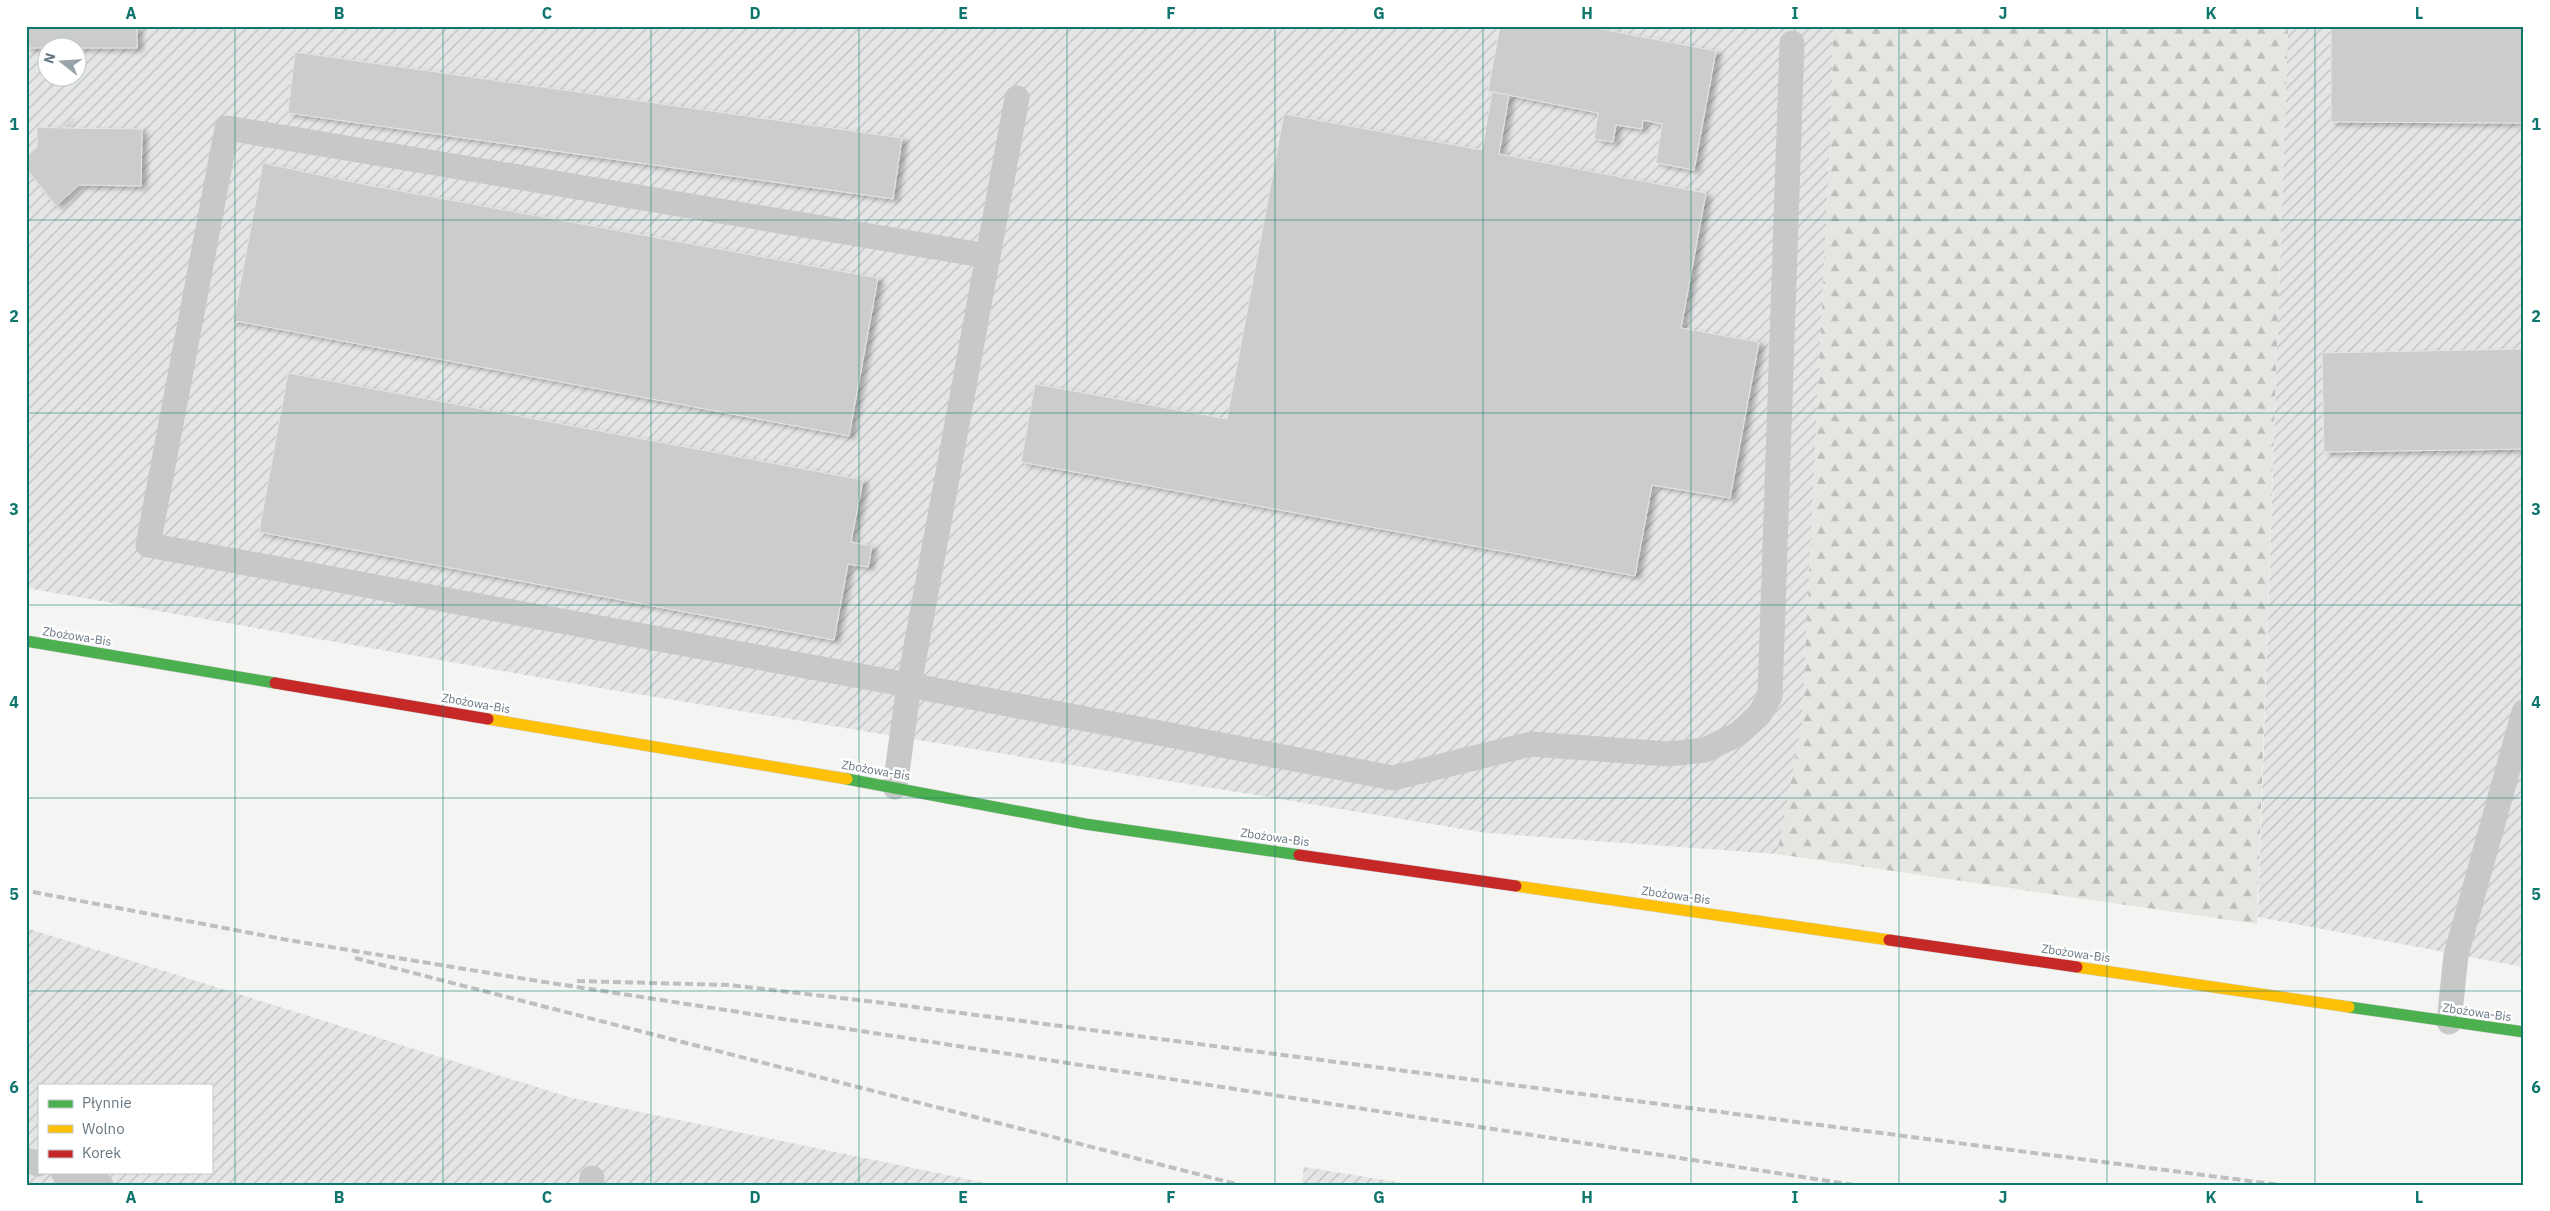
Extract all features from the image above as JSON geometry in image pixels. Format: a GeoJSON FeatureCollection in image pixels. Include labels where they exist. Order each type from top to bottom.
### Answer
{"type":"FeatureCollection","features":[{"type":"Feature","properties":{"kind":"street","name":"Zbożowa-Bis"},"geometry":{"type":"LineString","coordinates":[[26,641],[895,787],[1085,824],[2524,1032]]}},
{"type":"Feature","properties":{"kind":"lane"},"geometry":{"type":"LineString","coordinates":[[988,256],[227,128],[148,545],[909,685],[1393,778],[1532,744],[1668,754],[1705,750],[1738,734],[1759,715],[1770,696],[1792,43]]}},
{"type":"Feature","properties":{"kind":"lane"},"geometry":{"type":"LineString","coordinates":[[895,787],[909,685],[1017,98]]}},
{"type":"Feature","properties":{"kind":"lane"},"geometry":{"type":"LineString","coordinates":[[2449,1022],[2456,954],[2524,712]]}},
{"type":"Feature","properties":{"kind":"lane"},"geometry":{"type":"LineString","coordinates":[[26,1160],[38,1164]]}},
{"type":"Feature","properties":{"kind":"lane"},"geometry":{"type":"LineString","coordinates":[[69,1174],[101,1185]]}},
{"type":"Feature","properties":{"kind":"shaded area"},"geometry":{"type":"Polygon","coordinates":[[[26,26],[1833,26],[1832,100],[1802,724],[1777,854],[1487,833],[612,690],[26,588],[26,26]]]}},
{"type":"Feature","properties":{"kind":"shaded area"},"geometry":{"type":"Polygon","coordinates":[[[2288,26],[2524,26],[2524,967],[2258,917],[2288,26]]]}},
{"type":"Feature","properties":{"kind":"shaded area"},"geometry":{"type":"Polygon","coordinates":[[[26,928],[572,1098],[996,1185],[26,1185],[26,928]]]}},
{"type":"Feature","properties":{"kind":"shaded area"},"geometry":{"type":"Polygon","coordinates":[[[1304,1167],[1415,1185],[1301,1185],[1304,1167]]]}},
{"type":"Feature","properties":{"kind":"green space"},"geometry":{"type":"Polygon","coordinates":[[[1833,26],[2288,26],[2257,924],[1777,854],[1802,724],[1832,100],[1833,26]]]}},
{"type":"Feature","properties":{"kind":"building"},"geometry":{"type":"Polygon","coordinates":[[[26,26],[137,26],[137,48],[88,48],[88,38],[38,38],[38,48],[26,48],[26,26]]]}},
{"type":"Feature","properties":{"kind":"building"},"geometry":{"type":"Polygon","coordinates":[[[1500,26],[1585,26],[1716,51],[1694,170],[1656,163],[1662,124],[1643,120],[1642,129],[1616,125],[1613,142],[1594,139],[1598,113],[1488,91],[1500,26]]]}},
{"type":"Feature","properties":{"kind":"building"},"geometry":{"type":"Polygon","coordinates":[[[2331,26],[2524,26],[2524,123],[2331,122],[2331,26]]]}},
{"type":"Feature","properties":{"kind":"building"},"geometry":{"type":"Polygon","coordinates":[[[295,52],[902,138],[893,199],[288,113],[295,52]]]}},
{"type":"Feature","properties":{"kind":"building"},"geometry":{"type":"Polygon","coordinates":[[[1492,92],[1509,95],[1499,154],[1706,193],[1681,328],[1759,342],[1730,498],[1652,485],[1635,576],[1021,462],[1035,384],[1227,419],[1284,114],[1482,150],[1492,92]]]}},
{"type":"Feature","properties":{"kind":"building"},"geometry":{"type":"Polygon","coordinates":[[[70,115],[60,128],[142,129],[141,186],[79,185],[56,206],[26,168],[26,157],[37,147],[37,127],[57,128],[70,115]]]}},
{"type":"Feature","properties":{"kind":"building"},"geometry":{"type":"Polygon","coordinates":[[[263,163],[362,184],[878,278],[849,436],[236,321],[236,324],[233,323],[263,163]]]}},
{"type":"Feature","properties":{"kind":"building"},"geometry":{"type":"Polygon","coordinates":[[[2524,349],[2524,449],[2324,452],[2322,353],[2524,349]]]}},
{"type":"Feature","properties":{"kind":"building"},"geometry":{"type":"Polygon","coordinates":[[[288,373],[863,480],[851,542],[872,546],[868,567],[848,564],[834,640],[259,532],[288,373]]]}},
{"type":"Feature","properties":{"kind":"railway"},"geometry":{"type":"LineString","coordinates":[[33,892],[288,940],[532,980],[1854,1185]]}},
{"type":"Feature","properties":{"kind":"railway"},"geometry":{"type":"LineString","coordinates":[[355,958],[1240,1185]]}},
{"type":"Feature","properties":{"kind":"railway"},"geometry":{"type":"LineString","coordinates":[[577,981],[729,985],[884,1003],[2280,1185]]}},
{"type":"Feature","properties":{"kind":"traffic: fast"},"geometry":{"type":"LineString","coordinates":[[26,641],[275,683]]}},
{"type":"Feature","properties":{"kind":"traffic: fast"},"geometry":{"type":"LineString","coordinates":[[847,779],[1085,824],[1299,855]]}},
{"type":"Feature","properties":{"kind":"traffic: fast"},"geometry":{"type":"LineString","coordinates":[[2349,1007],[2524,1032]]}},
{"type":"Feature","properties":{"kind":"traffic: slow"},"geometry":{"type":"LineString","coordinates":[[488,719],[847,779]]}},
{"type":"Feature","properties":{"kind":"traffic: slow"},"geometry":{"type":"LineString","coordinates":[[1516,886],[1889,940]]}},
{"type":"Feature","properties":{"kind":"traffic: slow"},"geometry":{"type":"LineString","coordinates":[[2077,967],[2349,1007]]}},
{"type":"Feature","properties":{"kind":"traffic: jam"},"geometry":{"type":"LineString","coordinates":[[275,683],[488,719]]}},
{"type":"Feature","properties":{"kind":"traffic: jam"},"geometry":{"type":"LineString","coordinates":[[1299,855],[1516,886]]}},
{"type":"Feature","properties":{"kind":"traffic: jam"},"geometry":{"type":"LineString","coordinates":[[1889,940],[2077,967]]}}]}
